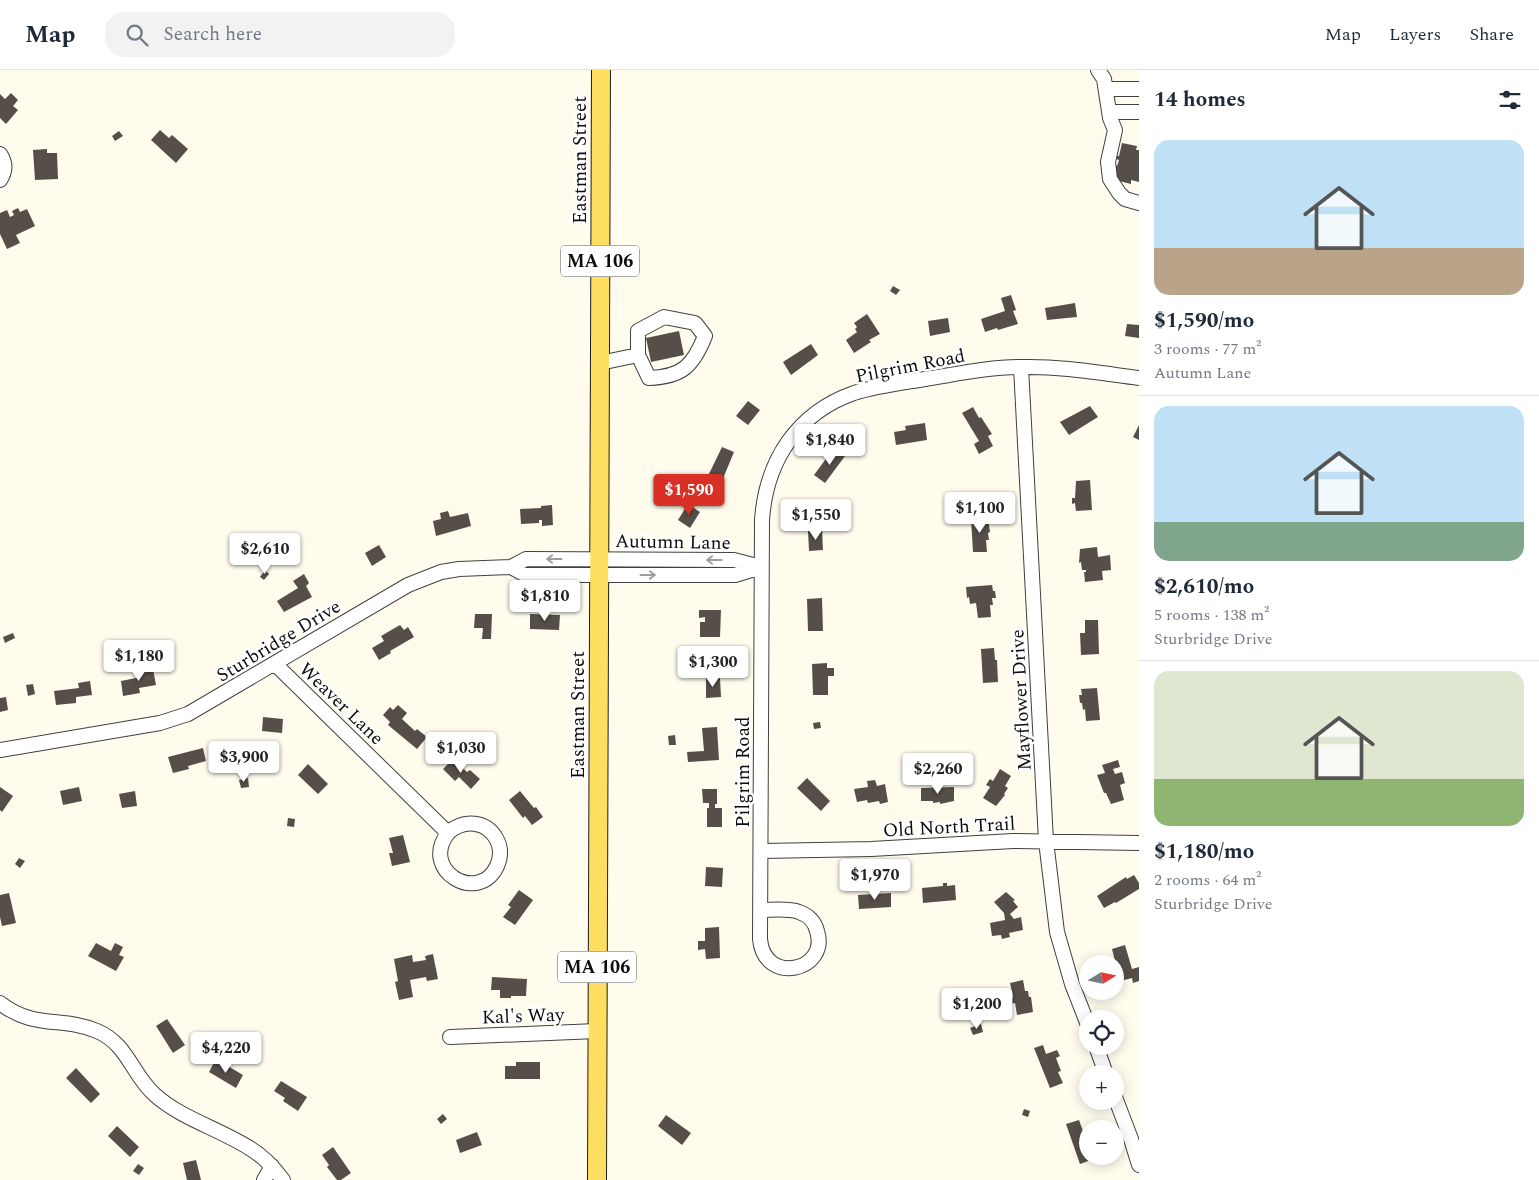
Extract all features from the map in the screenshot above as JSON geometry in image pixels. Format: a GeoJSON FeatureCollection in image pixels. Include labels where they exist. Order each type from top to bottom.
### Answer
{"type":"FeatureCollection","features":[{"type":"Feature","properties":{"kind":"main road","name":"Eastman Street"},"geometry":{"type":"LineString","coordinates":[[597,1180],[601,70]]}},
{"type":"Feature","properties":{"kind":"street"},"geometry":{"type":"LineString","coordinates":[[1098,70],[1104,78],[1109,112],[1115,130],[1108,162],[1110,179],[1119,194],[1125,199],[1139,203]]}},
{"type":"Feature","properties":{"kind":"street"},"geometry":{"type":"LineString","coordinates":[[1106,89],[1139,89]]}},
{"type":"Feature","properties":{"kind":"street"},"geometry":{"type":"LineString","coordinates":[[1109,112],[1139,112]]}},
{"type":"Feature","properties":{"kind":"street"},"geometry":{"type":"LineString","coordinates":[[0,154],[4,160],[5,169],[0,180]]}},
{"type":"Feature","properties":{"kind":"street"},"geometry":{"type":"LineString","coordinates":[[664,317],[695,323],[705,336],[698,353],[684,370],[667,378],[650,378],[638,356],[638,331],[664,317]]}},
{"type":"Feature","properties":{"kind":"street"},"geometry":{"type":"LineString","coordinates":[[600,363],[638,356]]}},
{"type":"Feature","properties":{"kind":"street","name":"Mayflower Drive"},"geometry":{"type":"LineString","coordinates":[[1021,367],[1046,841],[1057,932],[1072,984],[1082,1010]]}},
{"type":"Feature","properties":{"kind":"street","name":"Pilgrim Road"},"geometry":{"type":"LineString","coordinates":[[761,910],[793,910],[809,918],[816,928],[819,940],[816,951],[809,961],[798,967],[786,969],[780,967],[770,961],[761,945],[761,910],[761,851],[762,520],[767,484],[788,441],[814,415],[839,400],[866,390],[994,368],[1066,369],[1139,378]]}},
{"type":"Feature","properties":{"kind":"street","name":"Sturbridge Drive"},"geometry":{"type":"LineString","coordinates":[[0,750],[174,719],[203,706],[423,578],[459,569],[511,567],[526,559],[599,567]]}},
{"type":"Feature","properties":{"kind":"street","name":"Autumn Lane"},"geometry":{"type":"LineString","coordinates":[[599,567],[734,560],[762,567]]}},
{"type":"Feature","properties":{"kind":"street","name":"Weaver Lane"},"geometry":{"type":"LineString","coordinates":[[275,664],[448,833]]}},
{"type":"Feature","properties":{"kind":"street"},"geometry":{"type":"LineString","coordinates":[[470,823],[483,826],[493,833],[500,850],[498,863],[492,874],[482,881],[476,882],[463,882],[452,877],[444,868],[440,856],[442,843],[448,833],[458,826],[470,823]]}},
{"type":"Feature","properties":{"kind":"street","name":"Old North Trail"},"geometry":{"type":"LineString","coordinates":[[761,851],[871,849],[1046,841],[1139,843]]}},
{"type":"Feature","properties":{"kind":"street"},"geometry":{"type":"LineString","coordinates":[[0,1003],[17,1014],[30,1019],[88,1028],[107,1036],[125,1052],[146,1086],[164,1102],[252,1149],[272,1166],[284,1180]]}},
{"type":"Feature","properties":{"kind":"street","name":"Kal's Way"},"geometry":{"type":"LineString","coordinates":[[450,1037],[597,1031]]}},
{"type":"Feature","properties":{"kind":"street"},"geometry":{"type":"LineString","coordinates":[[1120,1110],[1139,1165]]}},
{"type":"Feature","properties":{"kind":"street"},"geometry":{"type":"LineString","coordinates":[[264,1180],[272,1166]]}},
{"type":"Feature","properties":{"kind":"building"},"geometry":{"type":"Polygon","coordinates":[[[11,93],[18,100],[13,106],[18,110],[6,124],[0,118],[0,94],[5,99],[11,93]]]}},
{"type":"Feature","properties":{"kind":"building"},"geometry":{"type":"Polygon","coordinates":[[[160,130],[169,138],[172,135],[188,149],[176,163],[151,140],[160,130]]]}},
{"type":"Feature","properties":{"kind":"building"},"geometry":{"type":"Polygon","coordinates":[[[119,131],[123,136],[115,141],[112,136],[119,131]]]}},
{"type":"Feature","properties":{"kind":"building"},"geometry":{"type":"Polygon","coordinates":[[[1122,143],[1137,146],[1136,150],[1139,150],[1139,182],[1131,180],[1131,184],[1115,180],[1117,171],[1114,170],[1119,160],[1116,159],[1116,156],[1119,156],[1122,143]]]}},
{"type":"Feature","properties":{"kind":"building"},"geometry":{"type":"Polygon","coordinates":[[[47,149],[47,153],[57,153],[58,179],[35,180],[33,150],[47,149]]]}},
{"type":"Feature","properties":{"kind":"building"},"geometry":{"type":"Polygon","coordinates":[[[18,208],[20,212],[27,209],[35,226],[16,235],[20,243],[7,249],[0,234],[0,213],[7,210],[10,217],[14,215],[12,211],[18,208]]]}},
{"type":"Feature","properties":{"kind":"building"},"geometry":{"type":"Polygon","coordinates":[[[893,286],[900,290],[896,295],[890,291],[893,286]]]}},
{"type":"Feature","properties":{"kind":"building"},"geometry":{"type":"Polygon","coordinates":[[[1011,295],[1016,310],[1013,311],[1018,324],[985,332],[981,319],[1005,311],[1001,298],[1011,295]]]}},
{"type":"Feature","properties":{"kind":"building"},"geometry":{"type":"Polygon","coordinates":[[[1075,303],[1077,317],[1047,320],[1045,308],[1075,303]]]}},
{"type":"Feature","properties":{"kind":"building"},"geometry":{"type":"Polygon","coordinates":[[[867,314],[880,334],[869,340],[871,342],[854,353],[846,340],[857,332],[855,329],[857,327],[854,323],[867,314]]]}},
{"type":"Feature","properties":{"kind":"building"},"geometry":{"type":"Polygon","coordinates":[[[948,318],[950,332],[930,336],[928,321],[948,318]]]}},
{"type":"Feature","properties":{"kind":"building"},"geometry":{"type":"Polygon","coordinates":[[[1127,324],[1139,325],[1139,338],[1125,336],[1127,324]]]}},
{"type":"Feature","properties":{"kind":"building"},"geometry":{"type":"Polygon","coordinates":[[[679,331],[684,355],[651,362],[646,338],[679,331]]]}},
{"type":"Feature","properties":{"kind":"building"},"geometry":{"type":"Polygon","coordinates":[[[811,344],[818,355],[791,375],[783,362],[811,344]]]}},
{"type":"Feature","properties":{"kind":"building"},"geometry":{"type":"Polygon","coordinates":[[[748,401],[760,410],[748,425],[736,416],[748,401]]]}},
{"type":"Feature","properties":{"kind":"building"},"geometry":{"type":"Polygon","coordinates":[[[1090,406],[1098,417],[1069,435],[1060,422],[1090,406]]]}},
{"type":"Feature","properties":{"kind":"building"},"geometry":{"type":"Polygon","coordinates":[[[973,407],[992,434],[988,436],[993,446],[979,454],[974,444],[979,441],[962,413],[973,407]]]}},
{"type":"Feature","properties":{"kind":"building"},"geometry":{"type":"Polygon","coordinates":[[[925,423],[927,440],[896,445],[894,432],[906,430],[905,426],[925,423]]]}},
{"type":"Feature","properties":{"kind":"building"},"geometry":{"type":"Polygon","coordinates":[[[1139,425],[1139,440],[1133,437],[1139,425]]]}},
{"type":"Feature","properties":{"kind":"building"},"geometry":{"type":"Polygon","coordinates":[[[722,447],[734,452],[722,481],[708,476],[722,447]]]}},
{"type":"Feature","properties":{"kind":"building"},"geometry":{"type":"Polygon","coordinates":[[[834,448],[845,456],[825,483],[814,475],[834,448]]]}},
{"type":"Feature","properties":{"kind":"building"},"geometry":{"type":"Polygon","coordinates":[[[1090,480],[1092,510],[1076,511],[1075,503],[1072,504],[1072,498],[1075,498],[1076,481],[1090,480]]]}},
{"type":"Feature","properties":{"kind":"building"},"geometry":{"type":"Polygon","coordinates":[[[688,504],[700,512],[690,528],[678,520],[688,504]]]}},
{"type":"Feature","properties":{"kind":"building"},"geometry":{"type":"Polygon","coordinates":[[[552,505],[553,525],[542,526],[542,520],[539,520],[539,523],[521,524],[520,509],[541,508],[541,506],[552,505]]]}},
{"type":"Feature","properties":{"kind":"building"},"geometry":{"type":"Polygon","coordinates":[[[448,511],[450,517],[468,513],[471,526],[436,536],[433,521],[441,519],[440,513],[448,511]]]}},
{"type":"Feature","properties":{"kind":"building"},"geometry":{"type":"Polygon","coordinates":[[[988,518],[990,532],[988,533],[989,540],[986,540],[987,552],[973,552],[971,519],[988,518]]]}},
{"type":"Feature","properties":{"kind":"building"},"geometry":{"type":"Polygon","coordinates":[[[822,530],[823,550],[809,551],[808,531],[822,530]]]}},
{"type":"Feature","properties":{"kind":"building"},"geometry":{"type":"Polygon","coordinates":[[[379,545],[386,557],[372,566],[365,553],[379,545]]]}},
{"type":"Feature","properties":{"kind":"building"},"geometry":{"type":"Polygon","coordinates":[[[1097,547],[1098,557],[1110,555],[1111,570],[1102,571],[1103,580],[1085,582],[1084,572],[1086,570],[1082,570],[1081,562],[1079,563],[1080,549],[1097,547]]]}},
{"type":"Feature","properties":{"kind":"building"},"geometry":{"type":"Polygon","coordinates":[[[265,570],[269,574],[264,580],[260,577],[265,570]]]}},
{"type":"Feature","properties":{"kind":"building"},"geometry":{"type":"Polygon","coordinates":[[[304,574],[309,583],[306,586],[312,597],[284,612],[277,601],[298,588],[293,581],[304,574]]]}},
{"type":"Feature","properties":{"kind":"building"},"geometry":{"type":"Polygon","coordinates":[[[992,585],[996,598],[992,598],[993,605],[990,605],[991,617],[978,618],[976,603],[970,604],[969,597],[967,598],[966,587],[992,585]]]}},
{"type":"Feature","properties":{"kind":"building"},"geometry":{"type":"Polygon","coordinates":[[[822,598],[823,631],[808,631],[807,599],[822,598]]]}},
{"type":"Feature","properties":{"kind":"building"},"geometry":{"type":"Polygon","coordinates":[[[699,610],[721,610],[720,637],[700,637],[700,622],[705,622],[705,617],[699,618],[699,610]]]}},
{"type":"Feature","properties":{"kind":"building"},"geometry":{"type":"Polygon","coordinates":[[[475,614],[492,614],[491,639],[482,639],[483,628],[474,628],[475,614]]]}},
{"type":"Feature","properties":{"kind":"building"},"geometry":{"type":"Polygon","coordinates":[[[530,614],[560,615],[559,630],[530,629],[530,614]]]}},
{"type":"Feature","properties":{"kind":"building"},"geometry":{"type":"Polygon","coordinates":[[[1085,620],[1098,620],[1099,654],[1081,655],[1080,633],[1085,633],[1085,620]]]}},
{"type":"Feature","properties":{"kind":"building"},"geometry":{"type":"Polygon","coordinates":[[[400,625],[404,630],[408,627],[414,637],[379,660],[372,648],[384,641],[381,636],[400,625]]]}},
{"type":"Feature","properties":{"kind":"building"},"geometry":{"type":"Polygon","coordinates":[[[13,633],[15,638],[5,643],[3,637],[13,633]]]}},
{"type":"Feature","properties":{"kind":"building"},"geometry":{"type":"Polygon","coordinates":[[[994,648],[995,660],[997,660],[998,682],[983,683],[981,649],[994,648]]]}},
{"type":"Feature","properties":{"kind":"building"},"geometry":{"type":"Polygon","coordinates":[[[827,663],[827,668],[834,668],[834,676],[828,676],[828,695],[813,695],[812,664],[827,663]]]}},
{"type":"Feature","properties":{"kind":"building"},"geometry":{"type":"Polygon","coordinates":[[[152,664],[156,685],[139,688],[140,693],[123,696],[121,681],[141,677],[140,674],[143,673],[142,666],[152,664]]]}},
{"type":"Feature","properties":{"kind":"building"},"geometry":{"type":"Polygon","coordinates":[[[706,678],[720,678],[721,697],[706,698],[706,678]]]}},
{"type":"Feature","properties":{"kind":"building"},"geometry":{"type":"Polygon","coordinates":[[[90,681],[92,695],[76,697],[76,703],[56,705],[54,691],[79,688],[78,683],[90,681]]]}},
{"type":"Feature","properties":{"kind":"building"},"geometry":{"type":"Polygon","coordinates":[[[33,684],[35,694],[28,696],[26,685],[33,684]]]}},
{"type":"Feature","properties":{"kind":"building"},"geometry":{"type":"Polygon","coordinates":[[[1097,688],[1100,720],[1086,721],[1085,709],[1083,710],[1082,703],[1080,703],[1079,695],[1082,695],[1081,689],[1097,688]]]}},
{"type":"Feature","properties":{"kind":"building"},"geometry":{"type":"Polygon","coordinates":[[[6,697],[8,710],[0,712],[0,698],[6,697]]]}},
{"type":"Feature","properties":{"kind":"building"},"geometry":{"type":"Polygon","coordinates":[[[398,705],[407,713],[402,719],[415,731],[417,729],[427,737],[417,749],[388,725],[390,722],[383,715],[390,707],[393,710],[398,705]]]}},
{"type":"Feature","properties":{"kind":"building"},"geometry":{"type":"Polygon","coordinates":[[[263,717],[283,719],[282,733],[262,731],[263,717]]]}},
{"type":"Feature","properties":{"kind":"building"},"geometry":{"type":"Polygon","coordinates":[[[820,722],[821,728],[814,729],[813,723],[820,722]]]}},
{"type":"Feature","properties":{"kind":"building"},"geometry":{"type":"Polygon","coordinates":[[[717,727],[719,760],[688,762],[687,752],[704,751],[702,728],[717,727]]]}},
{"type":"Feature","properties":{"kind":"building"},"geometry":{"type":"Polygon","coordinates":[[[675,735],[676,745],[669,745],[668,736],[675,735]]]}},
{"type":"Feature","properties":{"kind":"building"},"geometry":{"type":"Polygon","coordinates":[[[203,748],[206,761],[188,766],[189,769],[173,773],[168,757],[203,748]]]}},
{"type":"Feature","properties":{"kind":"building"},"geometry":{"type":"Polygon","coordinates":[[[453,759],[467,772],[470,770],[480,779],[471,789],[459,777],[455,781],[443,769],[453,759]]]}},
{"type":"Feature","properties":{"kind":"building"},"geometry":{"type":"Polygon","coordinates":[[[1118,760],[1120,767],[1113,769],[1115,774],[1122,772],[1125,783],[1120,785],[1124,800],[1111,804],[1106,793],[1104,793],[1097,775],[1105,773],[1102,765],[1118,760]]]}},
{"type":"Feature","properties":{"kind":"building"},"geometry":{"type":"Polygon","coordinates":[[[308,764],[328,784],[318,794],[298,775],[308,764]]]}},
{"type":"Feature","properties":{"kind":"building"},"geometry":{"type":"Polygon","coordinates":[[[1000,769],[1011,776],[1005,786],[1008,788],[1005,795],[996,806],[983,798],[990,787],[986,785],[990,779],[993,781],[1000,769]]]}},
{"type":"Feature","properties":{"kind":"building"},"geometry":{"type":"Polygon","coordinates":[[[248,778],[249,787],[241,788],[239,780],[248,778]]]}},
{"type":"Feature","properties":{"kind":"building"},"geometry":{"type":"Polygon","coordinates":[[[807,778],[830,801],[821,811],[797,788],[807,778]]]}},
{"type":"Feature","properties":{"kind":"building"},"geometry":{"type":"Polygon","coordinates":[[[875,780],[877,786],[885,784],[888,802],[880,804],[879,801],[868,803],[867,800],[857,802],[854,789],[868,787],[867,781],[875,780]]]}},
{"type":"Feature","properties":{"kind":"building"},"geometry":{"type":"Polygon","coordinates":[[[0,787],[13,796],[2,812],[0,810],[0,787]]]}},
{"type":"Feature","properties":{"kind":"building"},"geometry":{"type":"Polygon","coordinates":[[[79,787],[82,801],[63,805],[60,791],[79,787]]]}},
{"type":"Feature","properties":{"kind":"building"},"geometry":{"type":"Polygon","coordinates":[[[954,787],[954,801],[940,804],[940,802],[921,801],[921,788],[954,787]]]}},
{"type":"Feature","properties":{"kind":"building"},"geometry":{"type":"Polygon","coordinates":[[[702,789],[717,789],[717,804],[715,804],[715,808],[722,808],[722,827],[707,827],[707,808],[709,808],[709,803],[703,803],[702,789]]]}},
{"type":"Feature","properties":{"kind":"building"},"geometry":{"type":"Polygon","coordinates":[[[135,791],[137,806],[122,808],[119,794],[135,791]]]}},
{"type":"Feature","properties":{"kind":"building"},"geometry":{"type":"Polygon","coordinates":[[[520,791],[543,817],[532,825],[525,816],[523,818],[509,800],[520,791]]]}},
{"type":"Feature","properties":{"kind":"building"},"geometry":{"type":"Polygon","coordinates":[[[288,818],[295,819],[294,827],[287,826],[288,818]]]}},
{"type":"Feature","properties":{"kind":"building"},"geometry":{"type":"Polygon","coordinates":[[[403,835],[410,862],[392,866],[389,853],[393,853],[389,838],[403,835]]]}},
{"type":"Feature","properties":{"kind":"building"},"geometry":{"type":"Polygon","coordinates":[[[19,858],[25,861],[20,868],[15,864],[19,858]]]}},
{"type":"Feature","properties":{"kind":"building"},"geometry":{"type":"Polygon","coordinates":[[[706,867],[723,868],[722,887],[705,886],[706,867]]]}},
{"type":"Feature","properties":{"kind":"building"},"geometry":{"type":"Polygon","coordinates":[[[1134,875],[1139,883],[1139,889],[1104,908],[1097,896],[1126,877],[1127,879],[1134,875]]]}},
{"type":"Feature","properties":{"kind":"building"},"geometry":{"type":"Polygon","coordinates":[[[943,883],[947,883],[947,886],[955,885],[956,900],[923,903],[922,888],[943,886],[943,883]]]}},
{"type":"Feature","properties":{"kind":"building"},"geometry":{"type":"Polygon","coordinates":[[[519,890],[533,900],[515,925],[503,917],[511,907],[508,905],[519,890]]]}},
{"type":"Feature","properties":{"kind":"building"},"geometry":{"type":"Polygon","coordinates":[[[1006,892],[1015,900],[1013,901],[1018,907],[1010,914],[1014,919],[1021,917],[1023,930],[1009,933],[1010,937],[1002,939],[1001,935],[992,936],[990,923],[1005,920],[1004,913],[994,902],[1006,892]]]}},
{"type":"Feature","properties":{"kind":"building"},"geometry":{"type":"Polygon","coordinates":[[[9,893],[16,923],[2,926],[0,895],[9,893]]]}},
{"type":"Feature","properties":{"kind":"building"},"geometry":{"type":"Polygon","coordinates":[[[891,893],[891,907],[859,909],[858,895],[891,893]]]}},
{"type":"Feature","properties":{"kind":"building"},"geometry":{"type":"Polygon","coordinates":[[[719,927],[720,958],[706,959],[705,949],[698,950],[698,941],[705,941],[705,928],[719,927]]]}},
{"type":"Feature","properties":{"kind":"building"},"geometry":{"type":"Polygon","coordinates":[[[96,943],[111,951],[115,943],[123,947],[119,955],[124,957],[116,971],[88,956],[96,943]]]}},
{"type":"Feature","properties":{"kind":"building"},"geometry":{"type":"Polygon","coordinates":[[[1125,945],[1132,969],[1139,967],[1139,981],[1133,983],[1132,978],[1124,980],[1124,955],[1114,955],[1112,949],[1125,945]]]}},
{"type":"Feature","properties":{"kind":"building"},"geometry":{"type":"Polygon","coordinates":[[[433,954],[438,979],[427,981],[426,977],[410,980],[413,997],[399,1000],[395,982],[398,981],[394,959],[412,955],[413,962],[426,960],[425,956],[433,954]]]}},
{"type":"Feature","properties":{"kind":"building"},"geometry":{"type":"Polygon","coordinates":[[[492,977],[527,979],[526,996],[500,998],[500,990],[491,990],[492,977]]]}},
{"type":"Feature","properties":{"kind":"building"},"geometry":{"type":"Polygon","coordinates":[[[1023,980],[1025,991],[1028,991],[1029,997],[1031,997],[1033,1012],[1017,1015],[1015,1003],[1005,1005],[1004,999],[1013,997],[1010,983],[1023,980]]]}},
{"type":"Feature","properties":{"kind":"building"},"geometry":{"type":"Polygon","coordinates":[[[167,1019],[185,1045],[173,1053],[156,1026],[167,1019]]]}},
{"type":"Feature","properties":{"kind":"building"},"geometry":{"type":"Polygon","coordinates":[[[981,1024],[983,1032],[973,1035],[970,1028],[981,1024]]]}},
{"type":"Feature","properties":{"kind":"building"},"geometry":{"type":"Polygon","coordinates":[[[1043,1045],[1046,1054],[1057,1050],[1060,1056],[1056,1058],[1061,1071],[1058,1072],[1063,1083],[1050,1088],[1034,1048],[1043,1045]]]}},
{"type":"Feature","properties":{"kind":"building"},"geometry":{"type":"Polygon","coordinates":[[[216,1059],[243,1075],[236,1088],[209,1072],[216,1059]]]}},
{"type":"Feature","properties":{"kind":"building"},"geometry":{"type":"Polygon","coordinates":[[[516,1062],[540,1062],[540,1079],[505,1079],[505,1066],[516,1066],[516,1062]]]}},
{"type":"Feature","properties":{"kind":"building"},"geometry":{"type":"Polygon","coordinates":[[[76,1068],[100,1094],[91,1103],[66,1078],[76,1068]]]}},
{"type":"Feature","properties":{"kind":"building"},"geometry":{"type":"Polygon","coordinates":[[[281,1081],[307,1097],[298,1111],[283,1101],[285,1098],[274,1091],[281,1081]]]}},
{"type":"Feature","properties":{"kind":"building"},"geometry":{"type":"Polygon","coordinates":[[[1024,1109],[1030,1111],[1028,1117],[1022,1115],[1024,1109]]]}},
{"type":"Feature","properties":{"kind":"building"},"geometry":{"type":"Polygon","coordinates":[[[443,1114],[447,1119],[441,1124],[437,1119],[443,1114]]]}},
{"type":"Feature","properties":{"kind":"building"},"geometry":{"type":"Polygon","coordinates":[[[666,1115],[691,1133],[682,1145],[658,1126],[666,1115]]]}},
{"type":"Feature","properties":{"kind":"building"},"geometry":{"type":"Polygon","coordinates":[[[1079,1120],[1079,1161],[1066,1124],[1079,1120]]]}},
{"type":"Feature","properties":{"kind":"building"},"geometry":{"type":"Polygon","coordinates":[[[117,1126],[139,1147],[130,1157],[108,1136],[117,1126]]]}},
{"type":"Feature","properties":{"kind":"building"},"geometry":{"type":"Polygon","coordinates":[[[477,1132],[482,1145],[460,1153],[456,1140],[477,1132]]]}},
{"type":"Feature","properties":{"kind":"building"},"geometry":{"type":"Polygon","coordinates":[[[333,1147],[351,1173],[341,1180],[337,1180],[327,1167],[329,1165],[322,1155],[333,1147]]]}},
{"type":"Feature","properties":{"kind":"building"},"geometry":{"type":"Polygon","coordinates":[[[196,1160],[201,1180],[187,1180],[183,1163],[196,1160]]]}},
{"type":"Feature","properties":{"kind":"building"},"geometry":{"type":"Polygon","coordinates":[[[138,1164],[144,1168],[139,1175],[133,1171],[138,1164]]]}}]}
